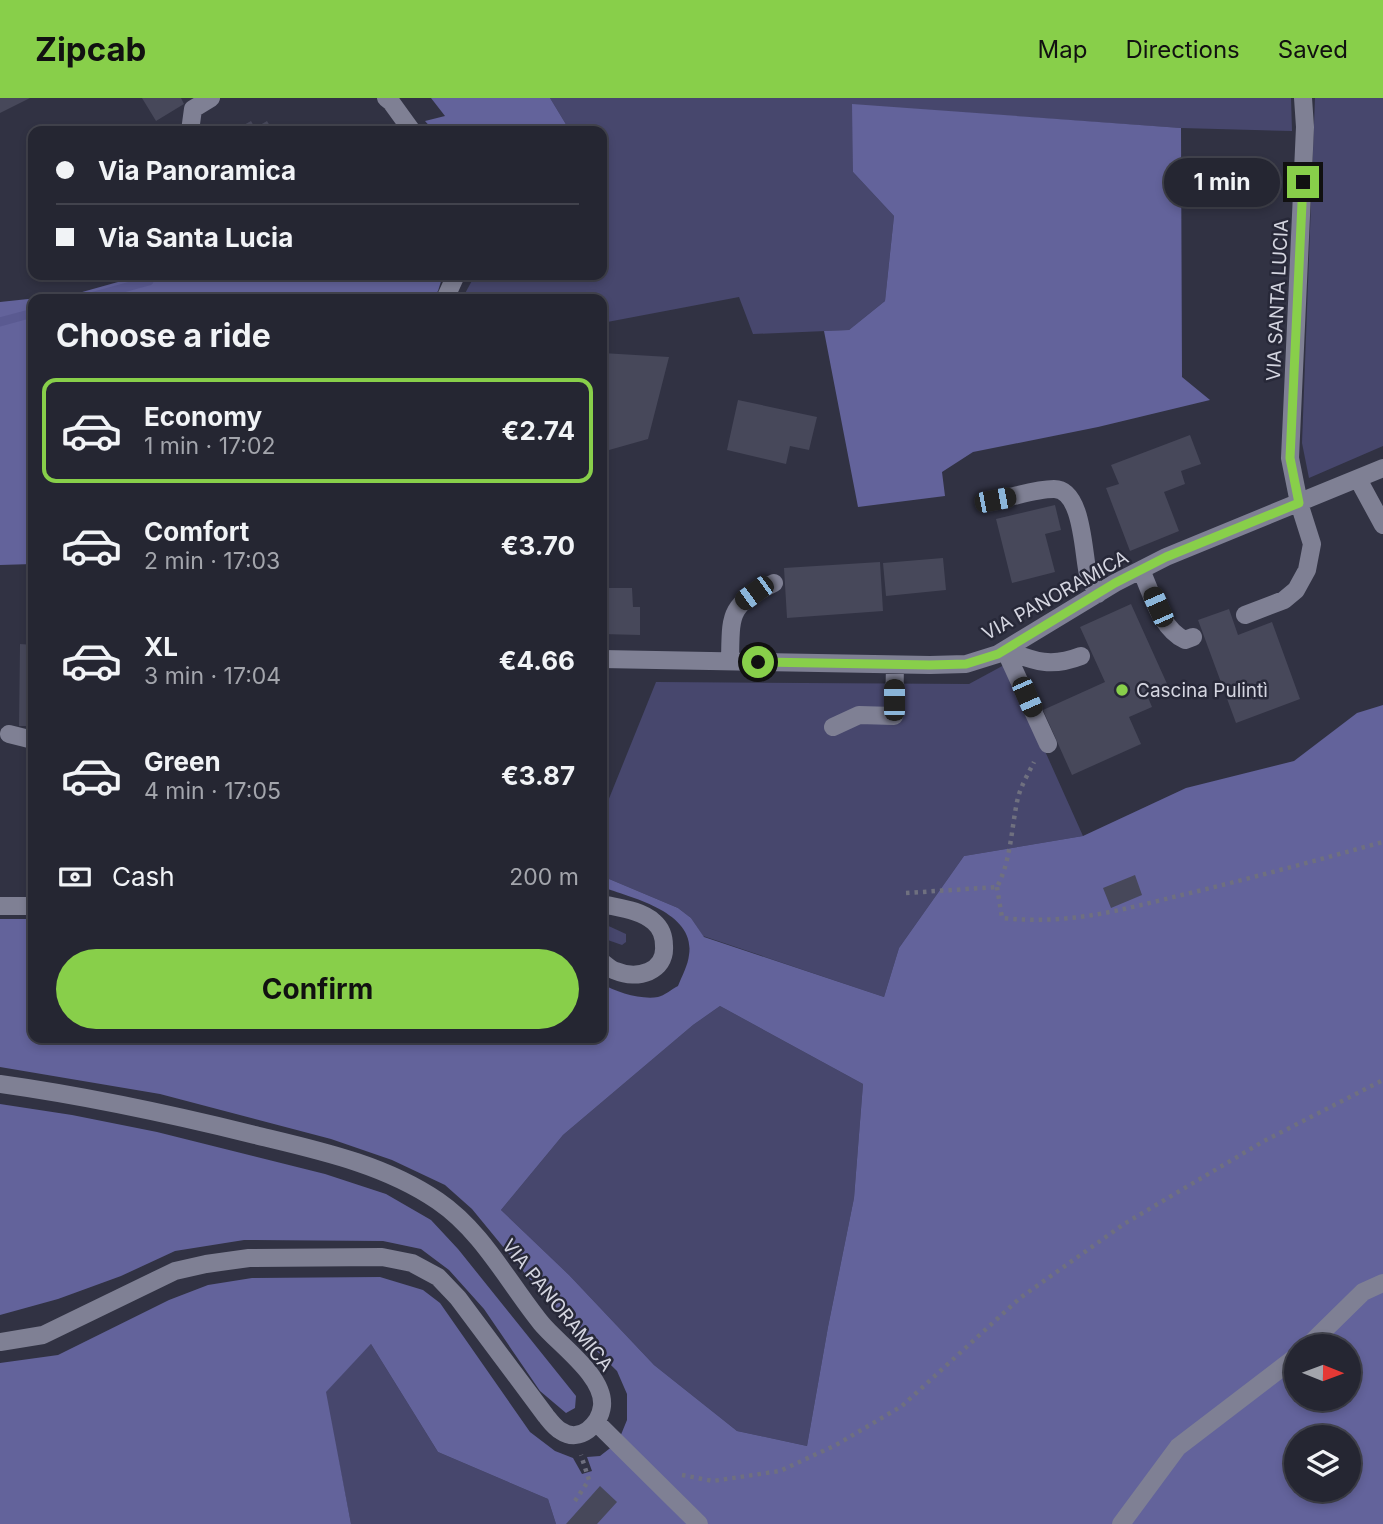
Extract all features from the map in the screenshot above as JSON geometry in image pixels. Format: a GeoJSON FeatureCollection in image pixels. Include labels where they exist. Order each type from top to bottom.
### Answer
{"type":"FeatureCollection","features":[{"type":"Feature","properties":{"kind":"street"},"geometry":{"type":"LineString","coordinates":[[191,126],[193,109],[211,98]]}},
{"type":"Feature","properties":{"kind":"street"},"geometry":{"type":"LineString","coordinates":[[386,98],[408,126]]}},
{"type":"Feature","properties":{"kind":"street","name":"VIA SANTA LUCIA"},"geometry":{"type":"LineString","coordinates":[[1245,615],[1283,600],[1296,590],[1307,570],[1312,544],[1299,503],[1290,458],[1306,127],[1303,98]]}},
{"type":"Feature","properties":{"kind":"street","name":"VIA PANORAMICA"},"geometry":{"type":"LineString","coordinates":[[607,659],[966,664],[1005,650],[1166,557],[1383,468]]}},
{"type":"Feature","properties":{"kind":"street"},"geometry":{"type":"LineString","coordinates":[[1358,479],[1383,525]]}},
{"type":"Feature","properties":{"kind":"street"},"geometry":{"type":"LineString","coordinates":[[995,500],[1054,489],[1064,491],[1072,500],[1081,528],[1089,576],[1098,594]]}},
{"type":"Feature","properties":{"kind":"street"},"geometry":{"type":"LineString","coordinates":[[1142,570],[1174,635],[1185,640],[1193,637]]}},
{"type":"Feature","properties":{"kind":"street"},"geometry":{"type":"LineString","coordinates":[[730,661],[731,618],[738,604],[774,583]]}},
{"type":"Feature","properties":{"kind":"street"},"geometry":{"type":"LineString","coordinates":[[1005,650],[1041,663],[1065,663],[1081,656]]}},
{"type":"Feature","properties":{"kind":"street"},"geometry":{"type":"LineString","coordinates":[[1005,650],[1048,744]]}},
{"type":"Feature","properties":{"kind":"street"},"geometry":{"type":"LineString","coordinates":[[833,727],[859,715],[894,716],[895,665]]}},
{"type":"Feature","properties":{"kind":"street"},"geometry":{"type":"LineString","coordinates":[[9,734],[28,739]]}},
{"type":"Feature","properties":{"kind":"street"},"geometry":{"type":"LineString","coordinates":[[607,905],[641,914],[655,923],[664,937],[665,953],[659,967],[647,973],[615,971],[607,965]]}},
{"type":"Feature","properties":{"kind":"street"},"geometry":{"type":"LineString","coordinates":[[0,906],[28,906]]}},
{"type":"Feature","properties":{"kind":"street","name":"VIA PANORAMICA"},"geometry":{"type":"LineString","coordinates":[[0,1083],[76,1094],[159,1111],[327,1153],[391,1175],[439,1202],[468,1226],[542,1324],[590,1375],[600,1390],[602,1405],[597,1423]]}},
{"type":"Feature","properties":{"kind":"street"},"geometry":{"type":"LineString","coordinates":[[0,1342],[43,1335],[175,1271],[206,1264],[249,1258],[382,1257],[412,1263],[438,1277],[458,1298],[546,1416],[561,1432],[579,1434],[597,1423],[699,1524]]}},
{"type":"Feature","properties":{"kind":"street"},"geometry":{"type":"LineString","coordinates":[[1320,1334],[1363,1292],[1383,1283]]}},
{"type":"Feature","properties":{"kind":"street"},"geometry":{"type":"LineString","coordinates":[[1121,1524],[1178,1447],[1284,1366]]}},
{"type":"Feature","properties":{"kind":"path"},"geometry":{"type":"LineString","coordinates":[[1048,744],[1039,752],[1017,801],[1006,865],[997,887],[1002,918],[1057,921],[1095,917],[1383,842]]}},
{"type":"Feature","properties":{"kind":"path"},"geometry":{"type":"LineString","coordinates":[[906,893],[997,887]]}},
{"type":"Feature","properties":{"kind":"path"},"geometry":{"type":"LineString","coordinates":[[654,1480],[680,1474],[713,1481],[780,1471],[836,1445],[902,1406],[1020,1298],[1124,1224],[1264,1141],[1383,1080]]}},
{"type":"Feature","properties":{"kind":"path"},"geometry":{"type":"LineString","coordinates":[[575,1501],[589,1480],[587,1473]]}},
{"type":"Feature","properties":{"kind":"shaded area"},"geometry":{"type":"Polygon","coordinates":[[[431,98],[550,98],[567,126],[430,126],[425,121],[445,116],[431,98]]]}},
{"type":"Feature","properties":{"kind":"shaded area"},"geometry":{"type":"Polygon","coordinates":[[[550,98],[1291,98],[1292,131],[1181,128],[853,105],[853,172],[894,216],[885,301],[849,330],[753,334],[739,297],[607,322],[607,294],[465,294],[472,280],[607,280],[607,126],[567,126],[550,98]]]}},
{"type":"Feature","properties":{"kind":"shaded area"},"geometry":{"type":"Polygon","coordinates":[[[1315,98],[1383,98],[1383,446],[1309,478],[1302,443],[1315,98]]]}},
{"type":"Feature","properties":{"kind":"shaded area"},"geometry":{"type":"Polygon","coordinates":[[[852,104],[1181,128],[1182,377],[1210,400],[1098,427],[973,452],[942,472],[945,496],[858,507],[824,331],[849,330],[885,301],[894,216],[853,172],[852,104]]]}},
{"type":"Feature","properties":{"kind":"shaded area"},"geometry":{"type":"Polygon","coordinates":[[[125,280],[441,280],[435,294],[75,294],[125,280]]]}},
{"type":"Feature","properties":{"kind":"shaded area"},"geometry":{"type":"Polygon","coordinates":[[[28,299],[28,564],[0,565],[0,302],[28,299]]]}},
{"type":"Feature","properties":{"kind":"shaded area"},"geometry":{"type":"Polygon","coordinates":[[[1006,664],[1083,836],[964,856],[899,948],[884,997],[703,936],[691,918],[678,908],[607,878],[607,804],[656,682],[969,684],[1006,664]]]}},
{"type":"Feature","properties":{"kind":"shaded area"},"geometry":{"type":"Polygon","coordinates":[[[1383,705],[1383,1524],[556,1524],[548,1499],[438,1452],[371,1344],[326,1392],[351,1524],[0,1524],[0,1363],[58,1355],[169,1300],[208,1285],[252,1278],[380,1277],[423,1290],[440,1303],[530,1432],[555,1451],[573,1458],[582,1474],[592,1471],[587,1457],[600,1456],[618,1442],[627,1420],[627,1394],[617,1371],[556,1311],[472,1209],[445,1185],[392,1160],[331,1139],[160,1094],[0,1067],[0,919],[28,919],[28,1043],[607,1043],[607,986],[651,998],[678,986],[689,955],[689,940],[683,928],[672,917],[645,902],[607,889],[607,878],[678,908],[691,918],[704,937],[884,997],[899,948],[964,856],[1083,836],[1186,788],[1294,761],[1357,713],[1383,705]],[[720,1006],[693,1025],[563,1135],[501,1210],[569,1275],[654,1365],[737,1431],[807,1446],[854,1198],[863,1084],[720,1006]]]}},
{"type":"Feature","properties":{"kind":"shaded area"},"geometry":{"type":"Polygon","coordinates":[[[607,925],[626,934],[626,942],[622,945],[607,940],[607,925]]]}},
{"type":"Feature","properties":{"kind":"shaded area"},"geometry":{"type":"Polygon","coordinates":[[[720,1006],[863,1084],[854,1198],[807,1446],[737,1431],[654,1365],[569,1275],[501,1210],[563,1135],[693,1025],[720,1006]]]}},
{"type":"Feature","properties":{"kind":"shaded area"},"geometry":{"type":"Polygon","coordinates":[[[0,1104],[157,1132],[325,1174],[386,1194],[431,1220],[458,1249],[576,1396],[575,1408],[566,1413],[540,1391],[484,1309],[449,1270],[421,1249],[383,1241],[244,1240],[175,1251],[121,1276],[58,1299],[0,1315],[0,1104]]]}},
{"type":"Feature","properties":{"kind":"shaded area"},"geometry":{"type":"Polygon","coordinates":[[[371,1344],[438,1452],[548,1499],[556,1524],[351,1524],[325,1392],[371,1344]]]}},
{"type":"Feature","properties":{"kind":"building"},"geometry":{"type":"Polygon","coordinates":[[[0,98],[30,98],[0,113],[0,98]]]}},
{"type":"Feature","properties":{"kind":"building"},"geometry":{"type":"Polygon","coordinates":[[[142,98],[181,98],[184,104],[156,121],[142,98]]]}},
{"type":"Feature","properties":{"kind":"building"},"geometry":{"type":"Polygon","coordinates":[[[607,353],[669,357],[648,439],[607,451],[607,353]]]}},
{"type":"Feature","properties":{"kind":"building"},"geometry":{"type":"Polygon","coordinates":[[[738,400],[817,417],[809,450],[790,446],[786,464],[727,450],[738,400]]]}},
{"type":"Feature","properties":{"kind":"building"},"geometry":{"type":"Polygon","coordinates":[[[1190,435],[1201,464],[1181,471],[1185,484],[1164,492],[1179,531],[1130,551],[1106,488],[1119,484],[1111,465],[1190,435]]]}},
{"type":"Feature","properties":{"kind":"building"},"geometry":{"type":"Polygon","coordinates":[[[1055,505],[1061,530],[1045,534],[1055,572],[1012,583],[996,519],[1055,505]]]}},
{"type":"Feature","properties":{"kind":"building"},"geometry":{"type":"Polygon","coordinates":[[[943,558],[946,590],[886,596],[883,563],[943,558]]]}},
{"type":"Feature","properties":{"kind":"building"},"geometry":{"type":"Polygon","coordinates":[[[880,562],[883,611],[787,618],[784,568],[880,562]]]}},
{"type":"Feature","properties":{"kind":"building"},"geometry":{"type":"Polygon","coordinates":[[[607,588],[632,588],[633,607],[640,607],[640,635],[607,634],[607,588]]]}},
{"type":"Feature","properties":{"kind":"building","name":"Cascina Pulintì"},"geometry":{"type":"Polygon","coordinates":[[[1131,604],[1168,686],[1147,695],[1152,707],[1129,717],[1141,744],[1072,775],[1043,710],[1105,682],[1080,627],[1131,604]]]}},
{"type":"Feature","properties":{"kind":"building"},"geometry":{"type":"Polygon","coordinates":[[[1229,609],[1238,635],[1272,622],[1300,699],[1236,723],[1198,620],[1229,609]]]}},
{"type":"Feature","properties":{"kind":"building"},"geometry":{"type":"Polygon","coordinates":[[[20,644],[28,645],[28,726],[19,726],[20,644]]]}},
{"type":"Feature","properties":{"kind":"building"},"geometry":{"type":"Polygon","coordinates":[[[1135,875],[1142,895],[1111,908],[1103,888],[1135,875]]]}},
{"type":"Feature","properties":{"kind":"building"},"geometry":{"type":"Polygon","coordinates":[[[600,1486],[617,1502],[597,1524],[566,1524],[600,1486]]]}},
{"type":"Feature","properties":{"kind":"waterway"},"geometry":{"type":"LineString","coordinates":[[101,294],[149,281]]}},
{"type":"Feature","properties":{"kind":"waterway"},"geometry":{"type":"LineString","coordinates":[[0,322],[28,314]]}},
{"type":"Feature","properties":{"kind":"place","name":"Cascina Pulintì"},"geometry":{"type":"Point","coordinates":[1122,690]}},
{"type":"Feature","properties":{"kind":"route"},"geometry":{"type":"LineString","coordinates":[[758,662],[966,664],[998,654],[1115,583],[1166,557],[1299,503],[1290,458],[1303,182]]}}]}
